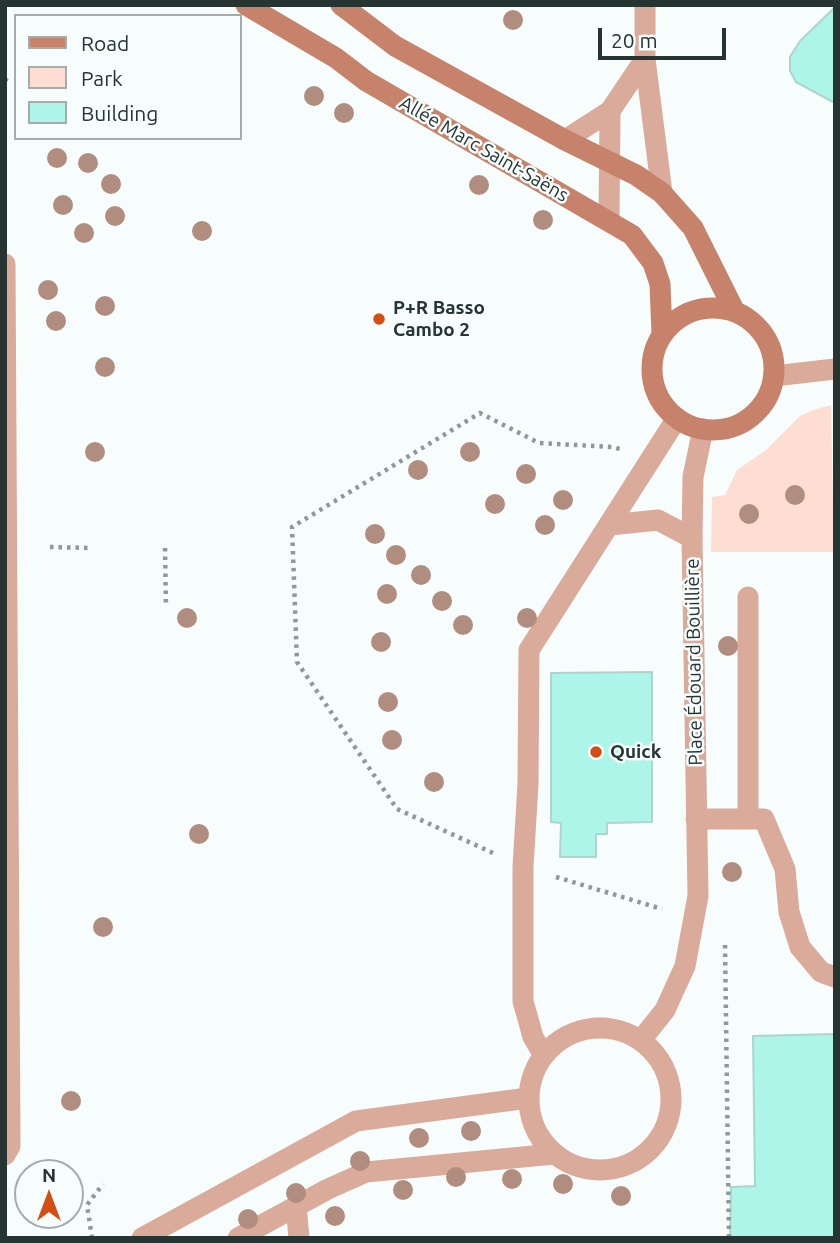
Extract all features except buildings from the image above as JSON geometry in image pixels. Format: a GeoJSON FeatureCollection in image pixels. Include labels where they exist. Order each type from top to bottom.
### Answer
{"type":"FeatureCollection","features":[{"type":"Feature","properties":{"kind":"street","name":"Allée Marc Saint-Saëns"},"geometry":{"type":"LineString","coordinates":[[246,5],[328,52],[366,81],[632,235],[653,262],[660,284],[662,334]]}},
{"type":"Feature","properties":{"kind":"street"},"geometry":{"type":"LineString","coordinates":[[341,5],[395,46],[636,176],[662,193],[693,228],[735,312]]}},
{"type":"Feature","properties":{"kind":"street"},"geometry":{"type":"LineString","coordinates":[[645,5],[645,59],[662,193]]}},
{"type":"Feature","properties":{"kind":"street"},"geometry":{"type":"LineString","coordinates":[[565,140],[610,111],[645,59]]}},
{"type":"Feature","properties":{"kind":"street"},"geometry":{"type":"LineString","coordinates":[[609,221],[610,111]]}},
{"type":"Feature","properties":{"kind":"street"},"geometry":{"type":"LineString","coordinates":[[5,264],[7,1151]]}},
{"type":"Feature","properties":{"kind":"street"},"geometry":{"type":"LineString","coordinates":[[716,308],[735,312],[758,327],[771,350],[774,376],[765,399],[749,418],[727,428],[703,429],[689,425],[666,409],[653,385],[652,358],[662,334],[676,319],[695,310],[716,308]]}},
{"type":"Feature","properties":{"kind":"street"},"geometry":{"type":"LineString","coordinates":[[774,376],[835,369]]}},
{"type":"Feature","properties":{"kind":"street"},"geometry":{"type":"LineString","coordinates":[[543,1054],[533,1037],[523,1001],[523,867],[528,784],[529,650],[677,418]]}},
{"type":"Feature","properties":{"kind":"street","name":"Place Édouard Bouillière"},"geometry":{"type":"LineString","coordinates":[[641,1040],[665,1010],[685,966],[698,896],[692,538],[693,477],[703,429]]}},
{"type":"Feature","properties":{"kind":"street"},"geometry":{"type":"LineString","coordinates":[[610,525],[657,520],[692,538]]}},
{"type":"Feature","properties":{"kind":"street"},"geometry":{"type":"LineString","coordinates":[[748,597],[748,819]]}},
{"type":"Feature","properties":{"kind":"street"},"geometry":{"type":"LineString","coordinates":[[696,819],[764,819],[782,859],[789,912],[800,947],[821,972],[835,977]]}},
{"type":"Feature","properties":{"kind":"street"},"geometry":{"type":"LineString","coordinates":[[600,1027],[622,1030],[641,1040],[660,1059],[670,1084],[671,1111],[662,1136],[643,1156],[614,1169],[582,1168],[554,1154],[540,1139],[530,1119],[528,1098],[532,1075],[543,1054],[559,1039],[579,1030],[600,1027]]}},
{"type":"Feature","properties":{"kind":"street"},"geometry":{"type":"LineString","coordinates":[[142,1238],[356,1121],[528,1098]]}},
{"type":"Feature","properties":{"kind":"street"},"geometry":{"type":"LineString","coordinates":[[238,1238],[366,1172],[554,1154]]}},
{"type":"Feature","properties":{"kind":"street"},"geometry":{"type":"LineString","coordinates":[[296,1206],[297,1236]]}},
{"type":"Feature","properties":{"kind":"path"},"geometry":{"type":"LineString","coordinates":[[650,459],[612,447],[539,443],[480,413],[292,527],[297,662],[397,809],[523,867],[666,911],[698,896],[724,922],[729,1238]]}},
{"type":"Feature","properties":{"kind":"path"},"geometry":{"type":"LineString","coordinates":[[50,547],[92,548]]}},
{"type":"Feature","properties":{"kind":"path"},"geometry":{"type":"LineString","coordinates":[[165,548],[166,607]]}},
{"type":"Feature","properties":{"kind":"path"},"geometry":{"type":"LineString","coordinates":[[92,1238],[87,1205],[103,1184]]}},
{"type":"Feature","properties":{"kind":"green space"},"geometry":{"type":"Polygon","coordinates":[[[831,405],[834,552],[711,552],[712,497],[725,495],[737,470],[766,450],[800,416],[831,405]]]}},
{"type":"Feature","properties":{"kind":"place","name":"P+R Basso Cambo 2"},"geometry":{"type":"Point","coordinates":[379,319]}},
{"type":"Feature","properties":{"kind":"place","name":"Quick"},"geometry":{"type":"Point","coordinates":[596,752]}}]}
